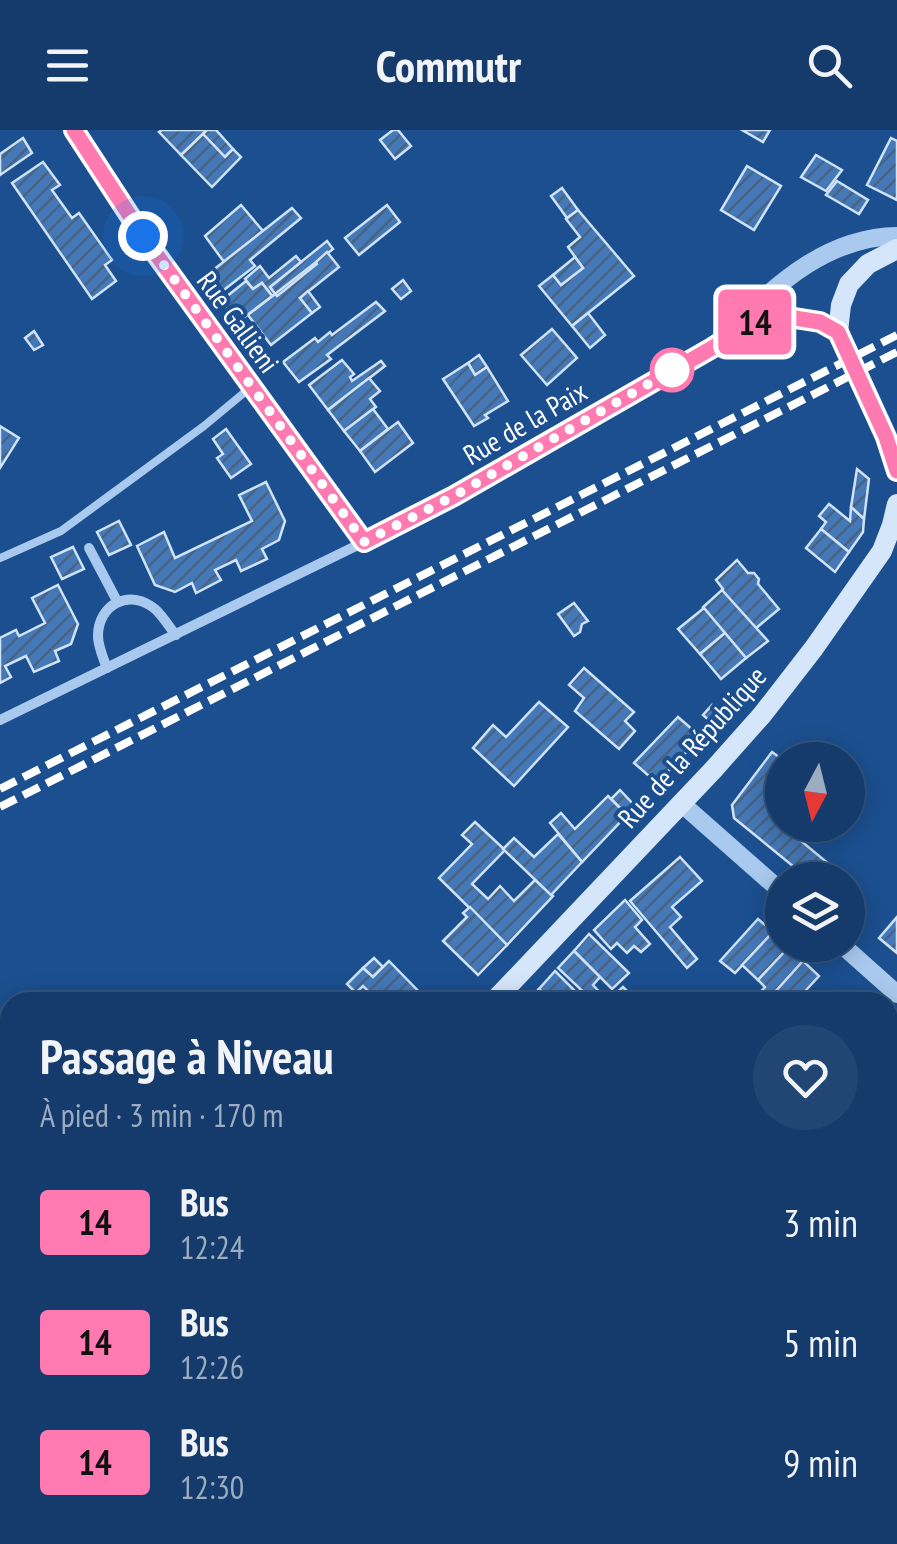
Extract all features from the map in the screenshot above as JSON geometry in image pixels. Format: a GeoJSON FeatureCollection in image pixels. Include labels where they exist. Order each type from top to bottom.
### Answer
{"type":"FeatureCollection","features":[{"type":"Feature","properties":{"kind":"main road"},"geometry":{"type":"LineString","coordinates":[[897,250],[868,264],[849,284],[841,305],[838,332],[886,437],[897,471]]}},
{"type":"Feature","properties":{"kind":"main road","name":"Rue de la République"},"geometry":{"type":"LineString","coordinates":[[502,992],[762,716],[882,550],[897,504]]}},
{"type":"Feature","properties":{"kind":"street","name":"Rue Gallieni"},"geometry":{"type":"LineString","coordinates":[[74,130],[122,206],[364,542]]}},
{"type":"Feature","properties":{"kind":"street","name":"Rue de la Paix"},"geometry":{"type":"LineString","coordinates":[[712,348],[764,296],[814,261],[858,240],[897,236]]}},
{"type":"Feature","properties":{"kind":"street","name":"Rue de la Paix"},"geometry":{"type":"LineString","coordinates":[[364,542],[454,496],[756,322],[782,316],[820,322],[838,332]]}},
{"type":"Feature","properties":{"kind":"street"},"geometry":{"type":"LineString","coordinates":[[0,720],[364,542]]}},
{"type":"Feature","properties":{"kind":"street"},"geometry":{"type":"LineString","coordinates":[[88,548],[117,602]]}},
{"type":"Feature","properties":{"kind":"street"},"geometry":{"type":"LineString","coordinates":[[106,668],[97,639],[108,607],[117,602],[130,598],[140,601],[155,610],[176,635]]}},
{"type":"Feature","properties":{"kind":"street"},"geometry":{"type":"LineString","coordinates":[[682,803],[765,877]]}},
{"type":"Feature","properties":{"kind":"street"},"geometry":{"type":"LineString","coordinates":[[861,962],[895,992]]}},
{"type":"Feature","properties":{"kind":"lane"},"geometry":{"type":"LineString","coordinates":[[0,558],[62,531],[251,387]]}},
{"type":"Feature","properties":{"kind":"building"},"geometry":{"type":"Polygon","coordinates":[[[207,130],[181,155],[159,132],[207,130]]]}},
{"type":"Feature","properties":{"kind":"building"},"geometry":{"type":"Polygon","coordinates":[[[216,130],[233,149],[225,157],[203,134],[216,130]]]}},
{"type":"Feature","properties":{"kind":"building"},"geometry":{"type":"Polygon","coordinates":[[[398,130],[411,146],[395,159],[380,140],[398,130]]]}},
{"type":"Feature","properties":{"kind":"building"},"geometry":{"type":"Polygon","coordinates":[[[742,130],[770,130],[763,142],[742,130]]]}},
{"type":"Feature","properties":{"kind":"building"},"geometry":{"type":"Polygon","coordinates":[[[203,134],[225,157],[233,149],[241,157],[212,187],[181,155],[203,134]]]}},
{"type":"Feature","properties":{"kind":"building"},"geometry":{"type":"Polygon","coordinates":[[[23,138],[32,153],[0,175],[0,154],[23,138]]]}},
{"type":"Feature","properties":{"kind":"building"},"geometry":{"type":"Polygon","coordinates":[[[891,138],[897,141],[897,200],[867,185],[891,138]]]}},
{"type":"Feature","properties":{"kind":"building"},"geometry":{"type":"Polygon","coordinates":[[[816,155],[842,170],[826,191],[801,177],[816,155]]]}},
{"type":"Feature","properties":{"kind":"building"},"geometry":{"type":"Polygon","coordinates":[[[43,162],[60,185],[52,190],[72,218],[79,213],[112,260],[105,265],[116,281],[92,299],[12,183],[43,162]]]}},
{"type":"Feature","properties":{"kind":"building"},"geometry":{"type":"Polygon","coordinates":[[[747,166],[781,186],[754,230],[721,210],[747,166]]]}},
{"type":"Feature","properties":{"kind":"building"},"geometry":{"type":"Polygon","coordinates":[[[837,181],[868,200],[859,214],[826,195],[837,181]]]}},
{"type":"Feature","properties":{"kind":"building"},"geometry":{"type":"Polygon","coordinates":[[[562,188],[578,210],[567,218],[551,196],[562,188]]]}},
{"type":"Feature","properties":{"kind":"building"},"geometry":{"type":"Polygon","coordinates":[[[241,205],[263,231],[224,262],[205,236],[241,205]]]}},
{"type":"Feature","properties":{"kind":"building"},"geometry":{"type":"Polygon","coordinates":[[[387,205],[400,222],[359,255],[345,238],[387,205]]]}},
{"type":"Feature","properties":{"kind":"building"},"geometry":{"type":"Polygon","coordinates":[[[292,208],[301,218],[250,260],[255,266],[216,296],[203,278],[292,208]]]}},
{"type":"Feature","properties":{"kind":"building"},"geometry":{"type":"Polygon","coordinates":[[[578,210],[634,276],[572,326],[539,286],[553,275],[561,285],[583,268],[568,247],[580,237],[566,219],[578,210]]]}},
{"type":"Feature","properties":{"kind":"building"},"geometry":{"type":"Polygon","coordinates":[[[327,241],[333,249],[275,294],[270,287],[327,241]]]}},
{"type":"Feature","properties":{"kind":"building"},"geometry":{"type":"Polygon","coordinates":[[[327,252],[339,267],[300,298],[312,313],[271,345],[248,315],[277,296],[327,252]]]}},
{"type":"Feature","properties":{"kind":"building"},"geometry":{"type":"Polygon","coordinates":[[[296,256],[301,262],[270,287],[275,294],[272,296],[262,283],[253,289],[245,279],[260,266],[269,278],[296,256]]]}},
{"type":"Feature","properties":{"kind":"building"},"geometry":{"type":"Polygon","coordinates":[[[575,257],[583,268],[561,285],[553,275],[575,257]]]}},
{"type":"Feature","properties":{"kind":"building"},"geometry":{"type":"Polygon","coordinates":[[[403,280],[411,291],[401,299],[392,289],[403,280]]]}},
{"type":"Feature","properties":{"kind":"building"},"geometry":{"type":"Polygon","coordinates":[[[246,281],[253,289],[262,283],[272,296],[238,322],[221,301],[246,281]]]}},
{"type":"Feature","properties":{"kind":"building"},"geometry":{"type":"Polygon","coordinates":[[[308,291],[320,307],[312,313],[300,298],[308,291]]]}},
{"type":"Feature","properties":{"kind":"building"},"geometry":{"type":"Polygon","coordinates":[[[376,302],[385,311],[299,382],[283,362],[315,338],[318,342],[330,332],[332,335],[376,302]]]}},
{"type":"Feature","properties":{"kind":"building"},"geometry":{"type":"Polygon","coordinates":[[[588,313],[605,335],[590,348],[572,326],[588,313]]]}},
{"type":"Feature","properties":{"kind":"building"},"geometry":{"type":"Polygon","coordinates":[[[552,329],[577,358],[547,385],[521,355],[552,329]]]}},
{"type":"Feature","properties":{"kind":"building"},"geometry":{"type":"Polygon","coordinates":[[[34,331],[43,345],[34,350],[25,338],[34,331]]]}},
{"type":"Feature","properties":{"kind":"building"},"geometry":{"type":"Polygon","coordinates":[[[479,355],[487,367],[475,375],[468,363],[479,355]]]}},
{"type":"Feature","properties":{"kind":"building"},"geometry":{"type":"Polygon","coordinates":[[[342,360],[354,374],[350,377],[352,381],[381,361],[385,366],[328,410],[309,385],[342,360]]]}},
{"type":"Feature","properties":{"kind":"building"},"geometry":{"type":"Polygon","coordinates":[[[468,363],[475,375],[487,367],[508,401],[474,426],[443,379],[468,363]]]}},
{"type":"Feature","properties":{"kind":"building"},"geometry":{"type":"Polygon","coordinates":[[[369,378],[380,391],[370,399],[376,407],[344,431],[328,410],[369,378]]]}},
{"type":"Feature","properties":{"kind":"building"},"geometry":{"type":"Polygon","coordinates":[[[373,409],[388,429],[360,451],[344,431],[373,409]]]}},
{"type":"Feature","properties":{"kind":"building"},"geometry":{"type":"Polygon","coordinates":[[[398,422],[413,443],[375,472],[360,451],[398,422]]]}},
{"type":"Feature","properties":{"kind":"building"},"geometry":{"type":"Polygon","coordinates":[[[0,426],[19,438],[0,468],[0,426]]]}},
{"type":"Feature","properties":{"kind":"building"},"geometry":{"type":"Polygon","coordinates":[[[226,429],[251,464],[231,478],[217,458],[223,454],[213,439],[226,429]]]}},
{"type":"Feature","properties":{"kind":"building"},"geometry":{"type":"Polygon","coordinates":[[[857,469],[869,479],[864,519],[851,507],[857,469]]]}},
{"type":"Feature","properties":{"kind":"building"},"geometry":{"type":"Polygon","coordinates":[[[266,482],[285,521],[279,540],[262,549],[267,559],[241,571],[236,560],[215,570],[221,580],[196,593],[192,583],[175,592],[155,585],[137,546],[164,532],[175,558],[252,521],[239,495],[266,482]]]}},
{"type":"Feature","properties":{"kind":"building"},"geometry":{"type":"Polygon","coordinates":[[[829,504],[850,521],[851,507],[864,519],[863,532],[849,552],[821,529],[826,522],[819,516],[829,504]]]}},
{"type":"Feature","properties":{"kind":"building"},"geometry":{"type":"Polygon","coordinates":[[[119,521],[131,545],[109,555],[97,532],[119,521]]]}},
{"type":"Feature","properties":{"kind":"building"},"geometry":{"type":"Polygon","coordinates":[[[821,529],[849,552],[835,572],[806,548],[821,529]]]}},
{"type":"Feature","properties":{"kind":"building"},"geometry":{"type":"Polygon","coordinates":[[[73,547],[84,569],[62,579],[51,557],[73,547]]]}},
{"type":"Feature","properties":{"kind":"building"},"geometry":{"type":"Polygon","coordinates":[[[737,560],[748,573],[754,573],[779,609],[755,629],[716,580],[737,560]]]}},
{"type":"Feature","properties":{"kind":"building"},"geometry":{"type":"Polygon","coordinates":[[[58,585],[78,624],[71,644],[55,651],[59,661],[34,672],[26,656],[5,666],[11,677],[0,683],[0,638],[16,630],[19,636],[45,623],[32,598],[58,585]]]}},
{"type":"Feature","properties":{"kind":"building"},"geometry":{"type":"Polygon","coordinates":[[[722,590],[768,641],[746,658],[703,607],[722,590]]]}},
{"type":"Feature","properties":{"kind":"building"},"geometry":{"type":"Polygon","coordinates":[[[574,603],[588,621],[574,636],[558,614],[574,603]]]}},
{"type":"Feature","properties":{"kind":"building"},"geometry":{"type":"Polygon","coordinates":[[[704,608],[725,633],[700,654],[678,629],[704,608]]]}},
{"type":"Feature","properties":{"kind":"building"},"geometry":{"type":"Polygon","coordinates":[[[725,633],[746,658],[721,679],[700,654],[725,633]]]}},
{"type":"Feature","properties":{"kind":"building"},"geometry":{"type":"Polygon","coordinates":[[[584,668],[634,712],[625,721],[635,731],[619,749],[575,711],[584,698],[569,685],[584,668]]]}},
{"type":"Feature","properties":{"kind":"building"},"geometry":{"type":"Polygon","coordinates":[[[539,702],[568,727],[514,786],[473,748],[493,725],[506,737],[539,702]]]}},
{"type":"Feature","properties":{"kind":"building"},"geometry":{"type":"Polygon","coordinates":[[[712,705],[722,715],[713,724],[703,715],[712,705]]]}},
{"type":"Feature","properties":{"kind":"building"},"geometry":{"type":"Polygon","coordinates":[[[678,717],[701,737],[657,783],[634,763],[678,717]]]}},
{"type":"Feature","properties":{"kind":"building"},"geometry":{"type":"Polygon","coordinates":[[[765,761],[765,842],[802,842],[827,862],[788,862],[734,818],[732,805],[765,761]]]}},
{"type":"Feature","properties":{"kind":"building"},"geometry":{"type":"Polygon","coordinates":[[[620,790],[635,806],[627,815],[611,799],[620,790]]]}},
{"type":"Feature","properties":{"kind":"building"},"geometry":{"type":"Polygon","coordinates":[[[608,796],[627,815],[582,862],[550,823],[561,813],[575,829],[608,796]]]}},
{"type":"Feature","properties":{"kind":"building"},"geometry":{"type":"Polygon","coordinates":[[[475,822],[505,850],[472,884],[488,899],[500,886],[514,901],[535,880],[553,896],[507,945],[439,878],[472,844],[462,835],[475,822]]]}},
{"type":"Feature","properties":{"kind":"building"},"geometry":{"type":"Polygon","coordinates":[[[558,834],[582,862],[551,895],[503,849],[514,838],[534,857],[558,834]]]}},
{"type":"Feature","properties":{"kind":"building"},"geometry":{"type":"Polygon","coordinates":[[[680,857],[702,881],[672,907],[681,917],[670,927],[697,959],[687,968],[630,901],[680,857]]]}},
{"type":"Feature","properties":{"kind":"building"},"geometry":{"type":"Polygon","coordinates":[[[625,900],[642,920],[635,927],[650,944],[641,952],[634,946],[627,953],[617,943],[611,949],[594,930],[625,900]]]}},
{"type":"Feature","properties":{"kind":"building"},"geometry":{"type":"Polygon","coordinates":[[[470,907],[507,945],[478,975],[443,941],[467,917],[463,913],[470,907]]]}},
{"type":"Feature","properties":{"kind":"building"},"geometry":{"type":"Polygon","coordinates":[[[897,917],[897,953],[879,938],[897,917]]]}},
{"type":"Feature","properties":{"kind":"building"},"geometry":{"type":"Polygon","coordinates":[[[758,919],[765,925],[765,941],[735,973],[720,961],[758,919]]]}},
{"type":"Feature","properties":{"kind":"building"},"geometry":{"type":"Polygon","coordinates":[[[589,934],[629,973],[612,989],[574,951],[589,934]]]}},
{"type":"Feature","properties":{"kind":"building"},"geometry":{"type":"Polygon","coordinates":[[[765,941],[765,962],[775,962],[758,980],[742,965],[765,941]]]}},
{"type":"Feature","properties":{"kind":"building"},"geometry":{"type":"Polygon","coordinates":[[[574,951],[600,977],[593,985],[600,992],[583,992],[558,968],[574,951]]]}},
{"type":"Feature","properties":{"kind":"building"},"geometry":{"type":"Polygon","coordinates":[[[374,958],[383,967],[373,977],[363,968],[374,958]]]}},
{"type":"Feature","properties":{"kind":"building"},"geometry":{"type":"Polygon","coordinates":[[[389,961],[419,992],[369,992],[363,986],[355,992],[347,984],[363,968],[373,977],[389,961]]]}},
{"type":"Feature","properties":{"kind":"building"},"geometry":{"type":"Polygon","coordinates":[[[775,962],[802,962],[775,992],[761,992],[765,987],[758,980],[775,962]]]}},
{"type":"Feature","properties":{"kind":"building"},"geometry":{"type":"Polygon","coordinates":[[[802,962],[819,976],[804,992],[775,992],[802,962]]]}},
{"type":"Feature","properties":{"kind":"building"},"geometry":{"type":"Polygon","coordinates":[[[555,971],[576,992],[542,992],[539,989],[555,971]]]}},
{"type":"Feature","properties":{"kind":"railway"},"geometry":{"type":"LineString","coordinates":[[0,789],[897,335]]}},
{"type":"Feature","properties":{"kind":"railway"},"geometry":{"type":"LineString","coordinates":[[0,807],[897,352]]}},
{"type":"Feature","properties":{"kind":"bus line","name":"14"},"geometry":{"type":"LineString","coordinates":[[74,130],[143,236],[364,542],[497,472],[743,328],[782,316],[820,322],[838,332],[886,437],[897,471]]}},
{"type":"Feature","properties":{"kind":"route"},"geometry":{"type":"LineString","coordinates":[[143,236],[364,542],[454,496],[683,364],[672,370]]}}]}
